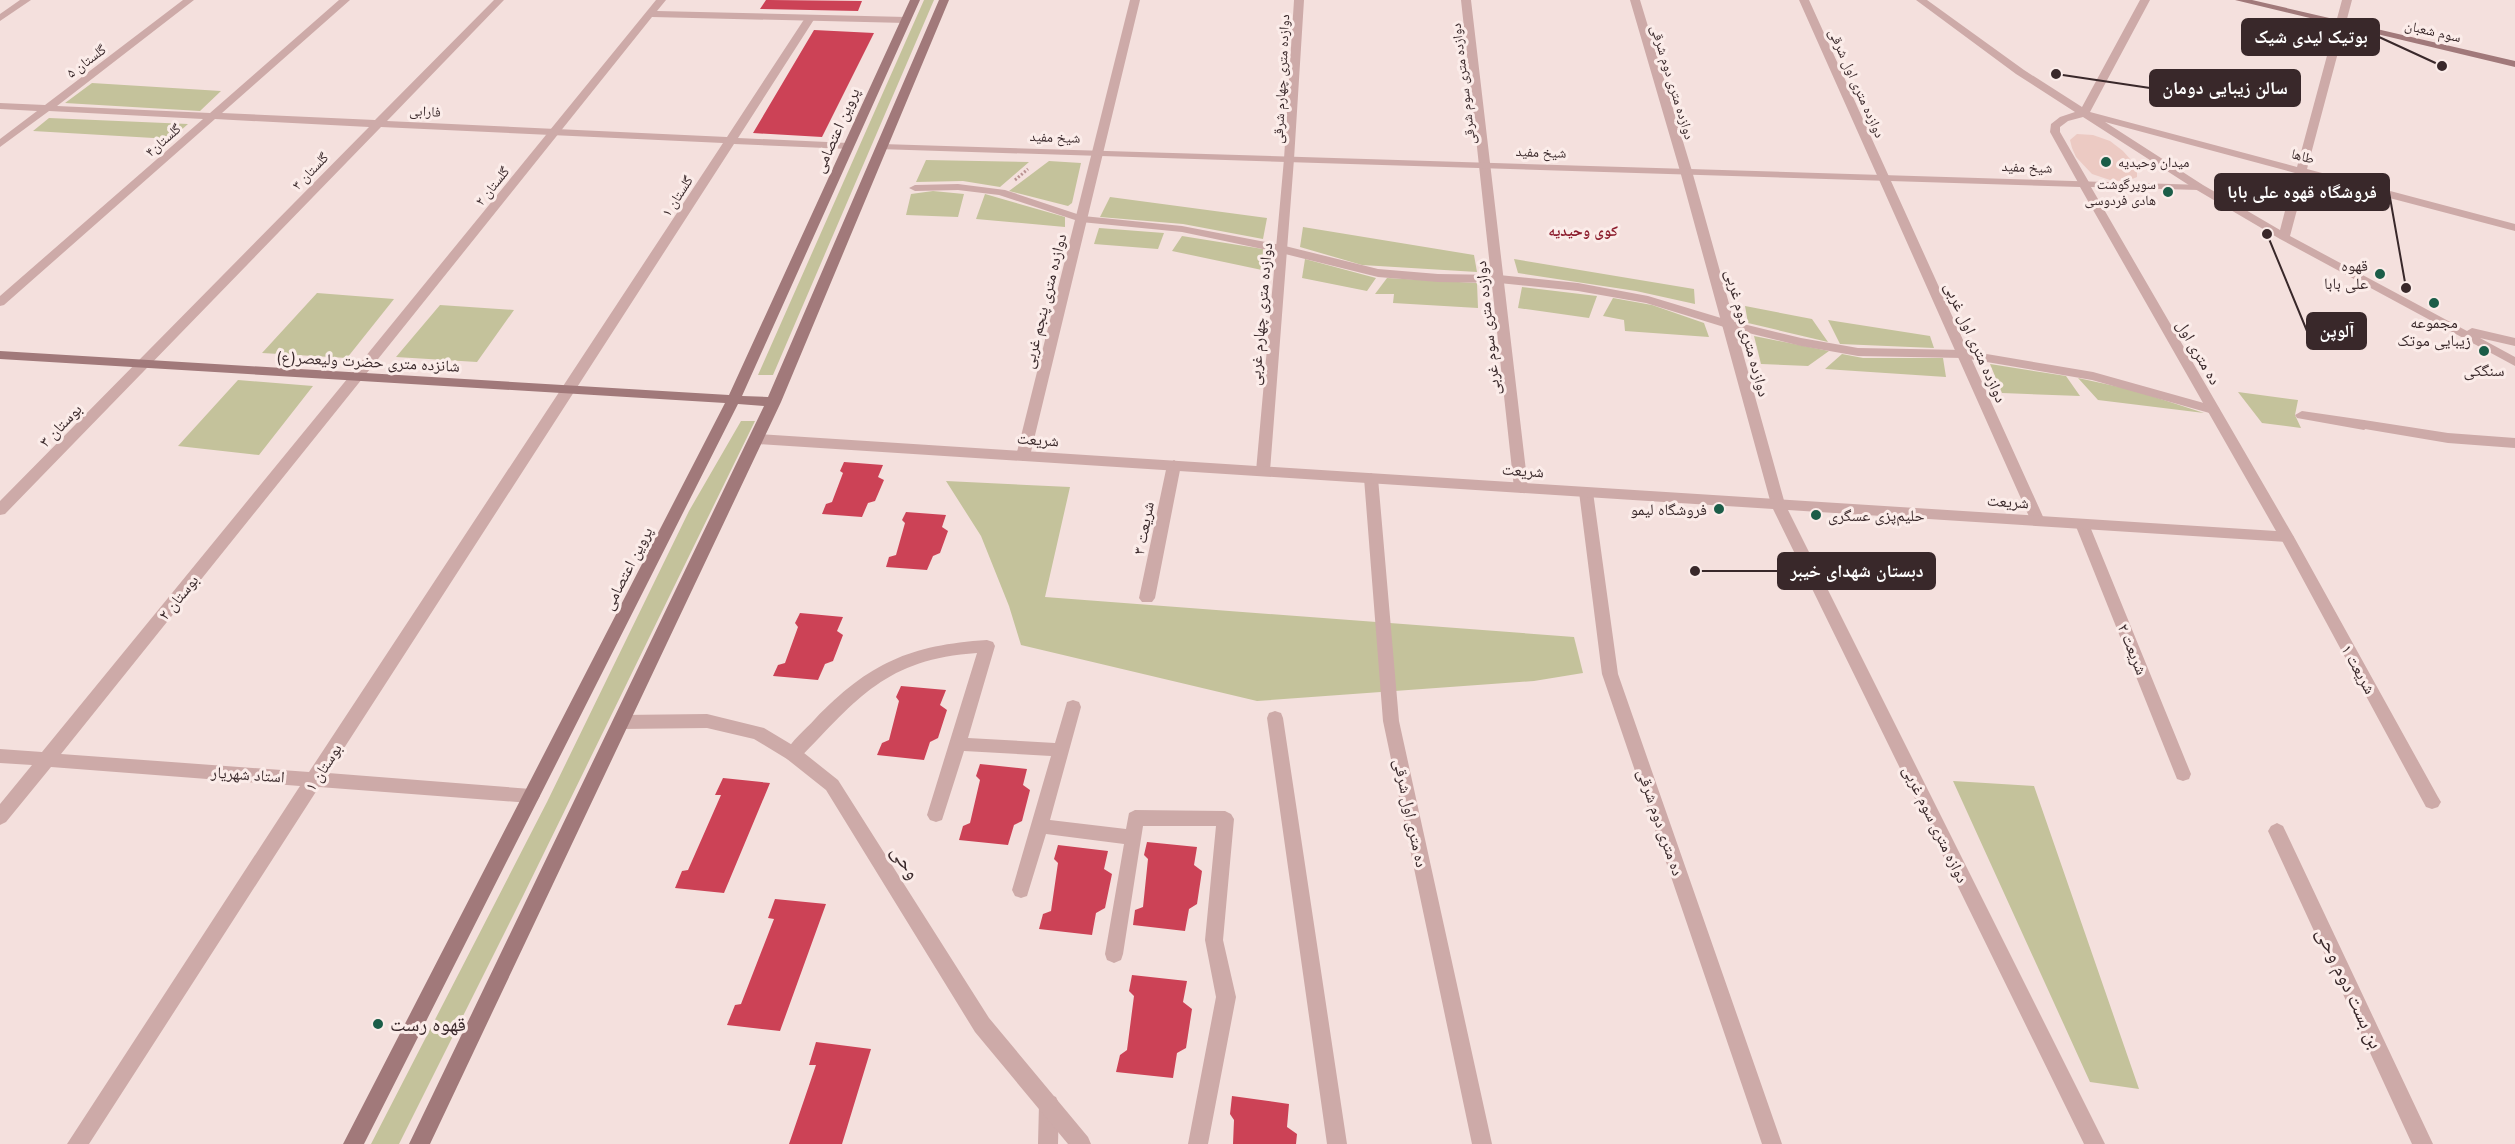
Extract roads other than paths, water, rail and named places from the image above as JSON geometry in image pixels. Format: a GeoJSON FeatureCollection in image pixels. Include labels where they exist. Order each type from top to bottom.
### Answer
{"type":"FeatureCollection","features":[{"type":"Feature","properties":{"kind":"main road","name":"پروین اعتصامی"},"geometry":{"type":"LineString","coordinates":[[353,1144],[734,399],[915,0]]}},
{"type":"Feature","properties":{"kind":"main road"},"geometry":{"type":"LineString","coordinates":[[418,1144],[757,439],[944,0]]}},
{"type":"Feature","properties":{"kind":"main road","name":"سوم شعبان"},"geometry":{"type":"LineString","coordinates":[[2240,0],[2515,64]]}},
{"type":"Feature","properties":{"kind":"main road","name":"شانزده متری حضرت ولیعصر(ع)"},"geometry":{"type":"LineString","coordinates":[[0,355],[774,402]]}},
{"type":"Feature","properties":{"kind":"street"},"geometry":{"type":"LineString","coordinates":[[0,18],[26,0]]}},
{"type":"Feature","properties":{"kind":"street","name":"گلستان ۵"},"geometry":{"type":"LineString","coordinates":[[0,144],[189,0]]}},
{"type":"Feature","properties":{"kind":"street","name":"گلستان۴"},"geometry":{"type":"LineString","coordinates":[[0,302],[345,0]]}},
{"type":"Feature","properties":{"kind":"street","name":"گلستان ۳"},"geometry":{"type":"LineString","coordinates":[[143,364],[499,0]]}},
{"type":"Feature","properties":{"kind":"street","name":"گلستان ۲"},"geometry":{"type":"LineString","coordinates":[[357,376],[661,0]]}},
{"type":"Feature","properties":{"kind":"street","name":"دوازده متری پنجم غربی"},"geometry":{"type":"LineString","coordinates":[[1023,456],[1135,0]]}},
{"type":"Feature","properties":{"kind":"street","name":"دوازده متری چهارم شرقی"},"geometry":{"type":"LineString","coordinates":[[1289,159],[1299,0]]}},
{"type":"Feature","properties":{"kind":"street","name":"دوازده متری سوم شرقی"},"geometry":{"type":"LineString","coordinates":[[1466,0],[1486,165]]}},
{"type":"Feature","properties":{"kind":"street","name":"دوازده متری دوم شرقی"},"geometry":{"type":"LineString","coordinates":[[1635,0],[1686,171]]}},
{"type":"Feature","properties":{"kind":"street","name":"دوازده متری اول شرقی"},"geometry":{"type":"LineString","coordinates":[[1804,0],[1884,178]]}},
{"type":"Feature","properties":{"kind":"street"},"geometry":{"type":"LineString","coordinates":[[1914,0],[1928,2],[2020,72],[2199,187],[2284,237],[2515,362]]}},
{"type":"Feature","properties":{"kind":"street"},"geometry":{"type":"LineString","coordinates":[[2084,113],[2145,0]]}},
{"type":"Feature","properties":{"kind":"street"},"geometry":{"type":"LineString","coordinates":[[2284,237],[2347,0]]}},
{"type":"Feature","properties":{"kind":"street"},"geometry":{"type":"LineString","coordinates":[[650,14],[906,20]]}},
{"type":"Feature","properties":{"kind":"street","name":"گلستان ۱"},"geometry":{"type":"LineString","coordinates":[[569,389],[810,18]]}},
{"type":"Feature","properties":{"kind":"street","name":"فارابی"},"geometry":{"type":"LineString","coordinates":[[0,106],[849,146]]}},
{"type":"Feature","properties":{"kind":"street","name":"طاها"},"geometry":{"type":"LineString","coordinates":[[2084,113],[2515,228]]}},
{"type":"Feature","properties":{"kind":"street","name":"ده متری اول"},"geometry":{"type":"LineString","coordinates":[[2084,113],[2064,120],[2055,126],[2055,132],[2287,537]]}},
{"type":"Feature","properties":{"kind":"street","name":"شیخ مفید"},"geometry":{"type":"LineString","coordinates":[[882,147],[2199,187]]}},
{"type":"Feature","properties":{"kind":"street","name":"دوازده متری چهارم غربی"},"geometry":{"type":"LineString","coordinates":[[1263,471],[1289,159]]}},
{"type":"Feature","properties":{"kind":"street","name":"دوازده متری سوم غربی"},"geometry":{"type":"LineString","coordinates":[[1486,165],[1521,488]]}},
{"type":"Feature","properties":{"kind":"street","name":"دوازده متری دوم غربی"},"geometry":{"type":"LineString","coordinates":[[1686,171],[1778,504]]}},
{"type":"Feature","properties":{"kind":"street","name":"دوازده متری اول غربی"},"geometry":{"type":"LineString","coordinates":[[1884,178],[2038,520]]}},
{"type":"Feature","properties":{"kind":"street"},"geometry":{"type":"LineString","coordinates":[[915,188],[958,187],[1001,192],[1081,219],[1182,229],[1281,249],[1378,273],[1438,278],[1498,279],[1578,287],[1648,300],[1728,324],[1801,342],[1858,352],[1963,354],[2093,376],[2213,410]]}},
{"type":"Feature","properties":{"kind":"street"},"geometry":{"type":"LineString","coordinates":[[2457,329],[2515,342]]}},
{"type":"Feature","properties":{"kind":"street","name":"بوستان ۳"},"geometry":{"type":"LineString","coordinates":[[0,510],[143,364]]}},
{"type":"Feature","properties":{"kind":"street","name":"بوستان ۲"},"geometry":{"type":"LineString","coordinates":[[0,817],[357,376]]}},
{"type":"Feature","properties":{"kind":"street","name":"بوستان ۱"},"geometry":{"type":"LineString","coordinates":[[77,1144],[569,389]]}},
{"type":"Feature","properties":{"kind":"street"},"geometry":{"type":"LineString","coordinates":[[2302,415],[2448,438],[2515,443]]}},
{"type":"Feature","properties":{"kind":"street","name":"شریعت"},"geometry":{"type":"LineString","coordinates":[[757,439],[2287,537]]}},
{"type":"Feature","properties":{"kind":"street","name":"شریعت ۳"},"geometry":{"type":"LineString","coordinates":[[1147,598],[1174,465]]}},
{"type":"Feature","properties":{"kind":"street","name":"ده متری اول شرقی"},"geometry":{"type":"LineString","coordinates":[[1371,478],[1391,721],[1482,1144]]}},
{"type":"Feature","properties":{"kind":"street","name":"ده متری دوم شرقی"},"geometry":{"type":"LineString","coordinates":[[1586,492],[1611,674],[1772,1144]]}},
{"type":"Feature","properties":{"kind":"street","name":"دوازه متری سوم غربی"},"geometry":{"type":"LineString","coordinates":[[1778,504],[2095,1144]]}},
{"type":"Feature","properties":{"kind":"street","name":"شریعت ۲"},"geometry":{"type":"LineString","coordinates":[[2082,524],[2183,774]]}},
{"type":"Feature","properties":{"kind":"street","name":"شریعت ۱"},"geometry":{"type":"LineString","coordinates":[[2287,537],[2432,802]]}},
{"type":"Feature","properties":{"kind":"street"},"geometry":{"type":"LineString","coordinates":[[793,754],[873,677],[914,658],[959,647],[987,645],[936,816]]}},
{"type":"Feature","properties":{"kind":"street"},"geometry":{"type":"LineString","coordinates":[[1021,890],[1073,707]]}},
{"type":"Feature","properties":{"kind":"street"},"geometry":{"type":"LineString","coordinates":[[1275,718],[1337,1144]]}},
{"type":"Feature","properties":{"kind":"street","name":"وحی"},"geometry":{"type":"LineString","coordinates":[[621,722],[707,721],[758,733],[793,754],[832,785],[982,1025],[1081,1144]]}},
{"type":"Feature","properties":{"kind":"street"},"geometry":{"type":"LineString","coordinates":[[958,744],[1061,750]]}},
{"type":"Feature","properties":{"kind":"street","name":"استاد شهریار"},"geometry":{"type":"LineString","coordinates":[[0,756],[531,796]]}},
{"type":"Feature","properties":{"kind":"street"},"geometry":{"type":"LineString","coordinates":[[1114,954],[1134,838],[1135,818],[1225,819],[1214,940],[1226,997],[1198,1144]]}},
{"type":"Feature","properties":{"kind":"street"},"geometry":{"type":"LineString","coordinates":[[1039,826],[1134,838]]}},
{"type":"Feature","properties":{"kind":"street","name":"بن بست دوم وحی"},"geometry":{"type":"LineString","coordinates":[[2277,831],[2422,1144]]}},
{"type":"Feature","properties":{"kind":"street"},"geometry":{"type":"LineString","coordinates":[[1048,1144],[1049,1104]]}},
{"type":"Feature","properties":{"kind":"place","name":"بوتیک لیدی شیک"},"geometry":{"type":"Point","coordinates":[2442,66]}},
{"type":"Feature","properties":{"kind":"place","name":"سالن زیبایی دومان"},"geometry":{"type":"Point","coordinates":[2056,74]}},
{"type":"Feature","properties":{"kind":"place","name":"میدان وحیدیه"},"geometry":{"type":"Point","coordinates":[2106,162]}},
{"type":"Feature","properties":{"kind":"place","name":"سوپرگوشت هادی فردوسی"},"geometry":{"type":"Point","coordinates":[2168,192]}},
{"type":"Feature","properties":{"kind":"place","name":"آلوپن"},"geometry":{"type":"Point","coordinates":[2267,234]}},
{"type":"Feature","properties":{"kind":"place","name":"قهوه علی بابا"},"geometry":{"type":"Point","coordinates":[2380,274]}},
{"type":"Feature","properties":{"kind":"place","name":"فروشگاه قهوه علی بابا"},"geometry":{"type":"Point","coordinates":[2406,288]}},
{"type":"Feature","properties":{"kind":"place","name":"مجموعه زیبایی موتک"},"geometry":{"type":"Point","coordinates":[2434,303]}},
{"type":"Feature","properties":{"kind":"place","name":"سنگکی"},"geometry":{"type":"Point","coordinates":[2484,351]}},
{"type":"Feature","properties":{"kind":"place","name":"فروشگاه لیمو"},"geometry":{"type":"Point","coordinates":[1719,509]}},
{"type":"Feature","properties":{"kind":"place","name":"حلیم‌پزی عسگری"},"geometry":{"type":"Point","coordinates":[1816,515]}},
{"type":"Feature","properties":{"kind":"place","name":"دبستان شهدای خیبر"},"geometry":{"type":"Point","coordinates":[1695,571]}},
{"type":"Feature","properties":{"kind":"place","name":"قهوه رست"},"geometry":{"type":"Point","coordinates":[378,1024]}},
{"type":"Feature","properties":{"kind":"district","name":"کوی وحیدیه"},"geometry":{"type":"Point","coordinates":[1583,231]}}]}
